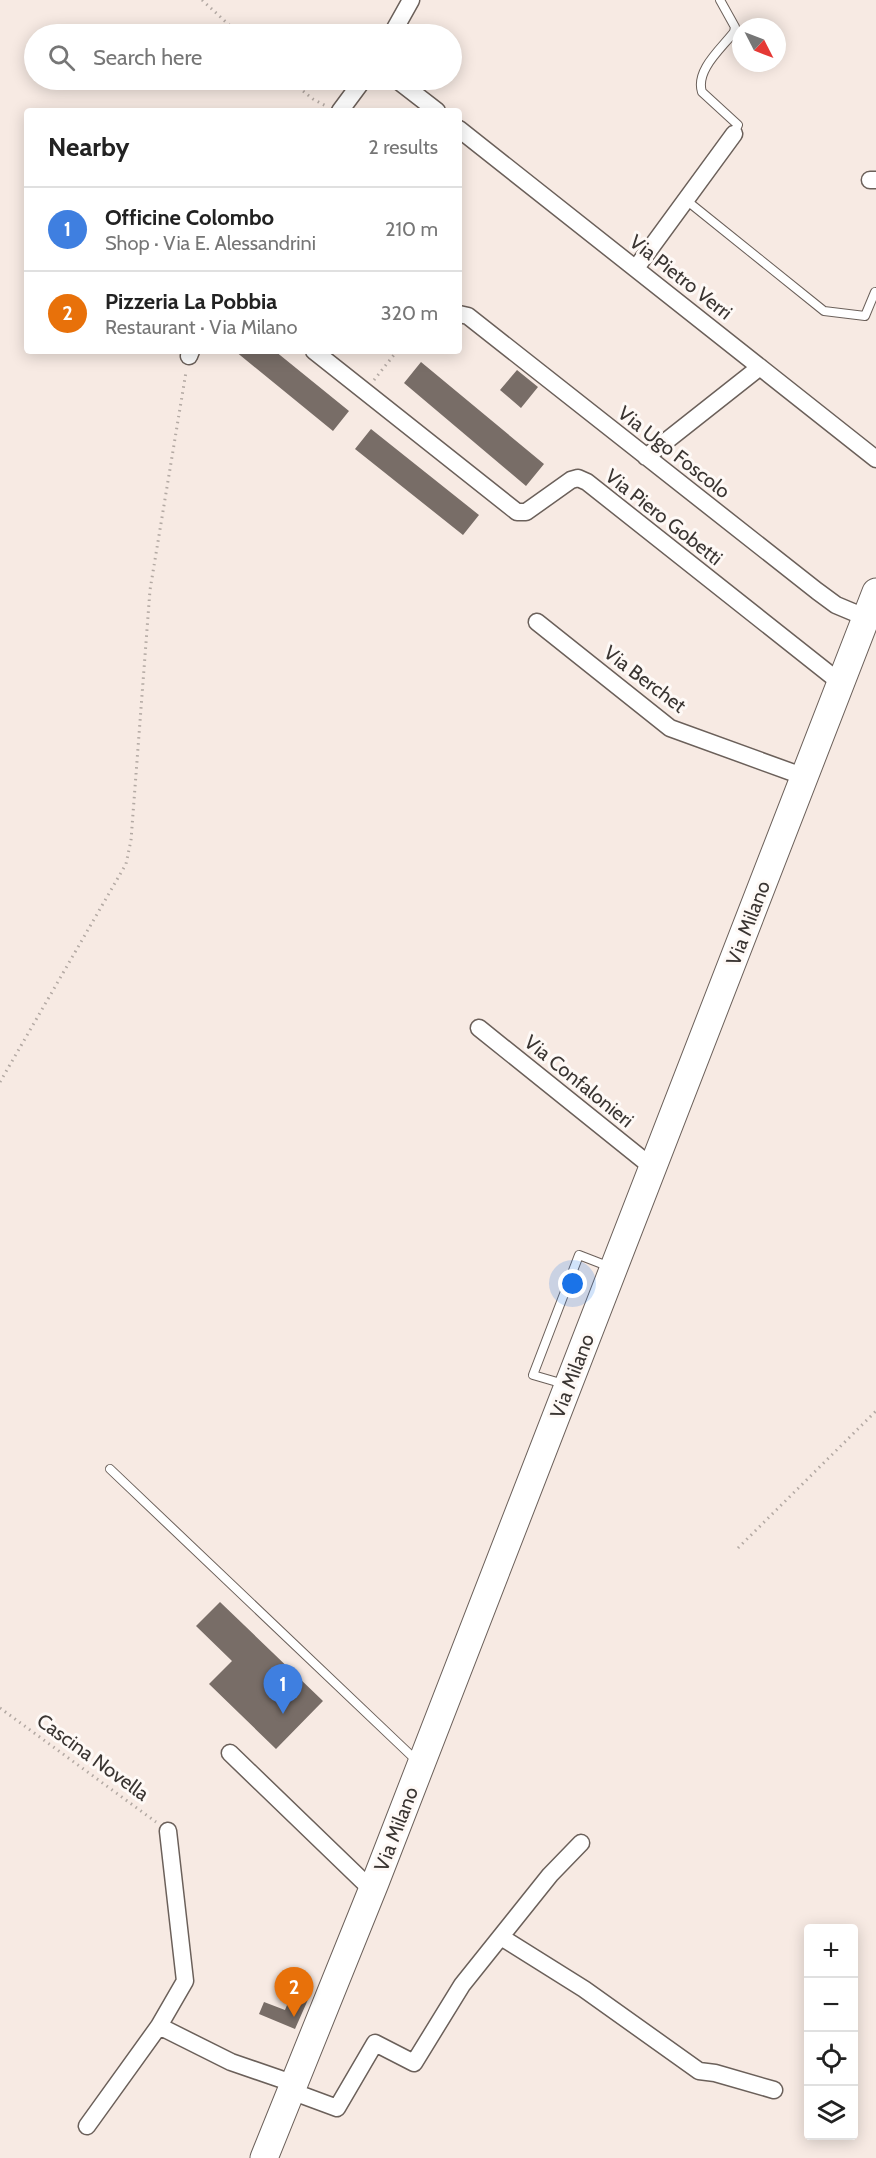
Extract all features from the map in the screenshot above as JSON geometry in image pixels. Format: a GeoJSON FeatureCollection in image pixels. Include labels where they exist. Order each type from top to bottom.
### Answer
{"type":"FeatureCollection","features":[{"type":"Feature","properties":{"kind":"main road","name":"Via Milano"},"geometry":{"type":"LineString","coordinates":[[264,2158],[372,1890],[876,592]]}},
{"type":"Feature","properties":{"kind":"street"},"geometry":{"type":"LineString","coordinates":[[398,24],[411,0]]}},
{"type":"Feature","properties":{"kind":"street"},"geometry":{"type":"LineString","coordinates":[[336,108],[353,90]]}},
{"type":"Feature","properties":{"kind":"street"},"geometry":{"type":"LineString","coordinates":[[410,90],[433,108]]}},
{"type":"Feature","properties":{"kind":"street","name":"Via Pietro Verri"},"geometry":{"type":"LineString","coordinates":[[462,131],[876,459]]}},
{"type":"Feature","properties":{"kind":"street"},"geometry":{"type":"LineString","coordinates":[[636,268],[734,134]]}},
{"type":"Feature","properties":{"kind":"street","name":"Via Ugo Foscolo"},"geometry":{"type":"LineString","coordinates":[[462,315],[468,316],[836,605],[867,618]]}},
{"type":"Feature","properties":{"kind":"street","name":"Via Piero Gobetti"},"geometry":{"type":"LineString","coordinates":[[318,354],[517,512],[526,513],[571,480],[578,478],[587,482],[842,684]]}},
{"type":"Feature","properties":{"kind":"street"},"geometry":{"type":"LineString","coordinates":[[646,457],[760,367]]}},
{"type":"Feature","properties":{"kind":"street","name":"Via Berchet"},"geometry":{"type":"LineString","coordinates":[[537,622],[670,728],[805,777]]}},
{"type":"Feature","properties":{"kind":"street","name":"Via Confalonieri"},"geometry":{"type":"LineString","coordinates":[[479,1028],[652,1167]]}},
{"type":"Feature","properties":{"kind":"street"},"geometry":{"type":"LineString","coordinates":[[230,1753],[372,1890]]}},
{"type":"Feature","properties":{"kind":"street"},"geometry":{"type":"LineString","coordinates":[[87,2126],[159,2026],[185,1981],[168,1831]]}},
{"type":"Feature","properties":{"kind":"street"},"geometry":{"type":"LineString","coordinates":[[159,2026],[231,2062],[337,2108],[375,2043],[414,2063],[462,1985],[550,1875],[581,1843]]}},
{"type":"Feature","properties":{"kind":"street"},"geometry":{"type":"LineString","coordinates":[[501,1937],[585,1989],[699,2072],[715,2073],[774,2090]]}},
{"type":"Feature","properties":{"kind":"lane"},"geometry":{"type":"LineString","coordinates":[[720,0],[735,27],[734,32],[704,71],[700,86],[702,92],[738,125],[734,134]]}},
{"type":"Feature","properties":{"kind":"lane"},"geometry":{"type":"LineString","coordinates":[[686,200],[824,311],[865,316],[875,292]]}},
{"type":"Feature","properties":{"kind":"lane"},"geometry":{"type":"LineString","coordinates":[[568,1386],[533,1375],[579,1255],[613,1268]]}},
{"type":"Feature","properties":{"kind":"lane"},"geometry":{"type":"LineString","coordinates":[[110,1469],[420,1764]]}},
{"type":"Feature","properties":{"kind":"path"},"geometry":{"type":"LineString","coordinates":[[202,0],[228,24]]}},
{"type":"Feature","properties":{"kind":"path"},"geometry":{"type":"LineString","coordinates":[[301,90],[313,99],[333,108]]}},
{"type":"Feature","properties":{"kind":"path"},"geometry":{"type":"LineString","coordinates":[[0,1082],[126,864],[131,840],[150,590],[190,354]]}},
{"type":"Feature","properties":{"kind":"path"},"geometry":{"type":"LineString","coordinates":[[365,391],[395,354]]}},
{"type":"Feature","properties":{"kind":"path"},"geometry":{"type":"LineString","coordinates":[[738,1548],[876,1411]]}},
{"type":"Feature","properties":{"kind":"path","name":"Cascina Novella"},"geometry":{"type":"LineString","coordinates":[[0,1708],[168,1831]]}},
{"type":"Feature","properties":{"kind":"building"},"geometry":{"type":"Polygon","coordinates":[[[239,354],[279,354],[349,411],[333,431],[239,354]]]}},
{"type":"Feature","properties":{"kind":"building"},"geometry":{"type":"Polygon","coordinates":[[[421,362],[544,464],[526,486],[404,383],[421,362]]]}},
{"type":"Feature","properties":{"kind":"building"},"geometry":{"type":"Polygon","coordinates":[[[517,370],[538,387],[521,408],[500,390],[517,370]]]}},
{"type":"Feature","properties":{"kind":"building"},"geometry":{"type":"Polygon","coordinates":[[[371,429],[479,515],[463,535],[355,449],[371,429]]]}},
{"type":"Feature","properties":{"kind":"building"},"geometry":{"type":"Polygon","coordinates":[[[220,1602],[323,1701],[276,1749],[209,1684],[232,1661],[196,1626],[220,1602]]]}},
{"type":"Feature","properties":{"kind":"building"},"geometry":{"type":"Polygon","coordinates":[[[294,1988],[310,1995],[295,2029],[259,2014],[264,2002],[285,2010],[294,1988]]]}},
{"type":"Feature","properties":{"kind":"place","name":"Officine Colombo"},"geometry":{"type":"Point","coordinates":[283,1714]}},
{"type":"Feature","properties":{"kind":"place","name":"Pizzeria La Pobbia"},"geometry":{"type":"Point","coordinates":[294,2017]}}]}
